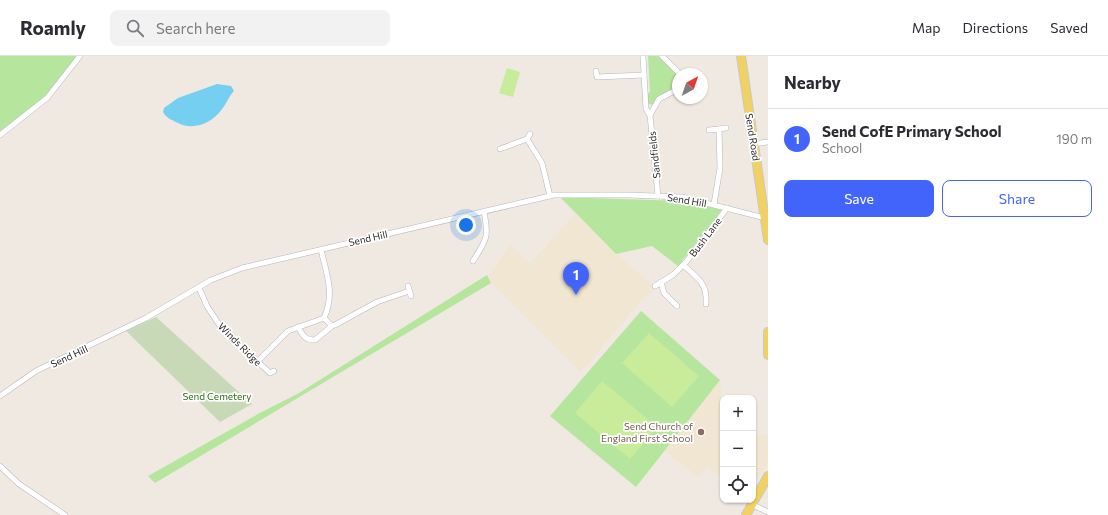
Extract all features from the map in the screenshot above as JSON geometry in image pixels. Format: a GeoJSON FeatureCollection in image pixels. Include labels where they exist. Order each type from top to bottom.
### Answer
{"type":"FeatureCollection","features":[{"type":"Feature","properties":{"kind":"main road","name":"Send Road"},"geometry":{"type":"LineString","coordinates":[[741,56],[768,240]]}},
{"type":"Feature","properties":{"kind":"main road"},"geometry":{"type":"LineString","coordinates":[[768,332],[768,355]]}},
{"type":"Feature","properties":{"kind":"main road"},"geometry":{"type":"LineString","coordinates":[[746,515],[768,476]]}},
{"type":"Feature","properties":{"kind":"street"},"geometry":{"type":"LineString","coordinates":[[0,136],[47,98],[80,56]]}},
{"type":"Feature","properties":{"kind":"street","name":"Sandfields"},"geometry":{"type":"LineString","coordinates":[[643,56],[646,109],[650,115],[658,196]]}},
{"type":"Feature","properties":{"kind":"street"},"geometry":{"type":"LineString","coordinates":[[662,56],[674,68]]}},
{"type":"Feature","properties":{"kind":"street"},"geometry":{"type":"LineString","coordinates":[[597,77],[644,75]]}},
{"type":"Feature","properties":{"kind":"street"},"geometry":{"type":"LineString","coordinates":[[650,115],[660,99],[672,92]]}},
{"type":"Feature","properties":{"kind":"street"},"geometry":{"type":"LineString","coordinates":[[709,130],[726,128]]}},
{"type":"Feature","properties":{"kind":"street"},"geometry":{"type":"LineString","coordinates":[[714,204],[720,168],[719,129]]}},
{"type":"Feature","properties":{"kind":"street"},"geometry":{"type":"LineString","coordinates":[[500,149],[528,137],[542,163],[551,191]]}},
{"type":"Feature","properties":{"kind":"street"},"geometry":{"type":"LineString","coordinates":[[754,144],[768,142]]}},
{"type":"Feature","properties":{"kind":"street","name":"Send Hill"},"geometry":{"type":"LineString","coordinates":[[0,396],[36,371],[146,318],[198,288],[242,268],[484,212],[551,191],[682,198],[714,204],[765,218]]}},
{"type":"Feature","properties":{"kind":"street","name":"Bush Lane"},"geometry":{"type":"LineString","coordinates":[[655,286],[673,275],[683,265],[727,208]]}},
{"type":"Feature","properties":{"kind":"street"},"geometry":{"type":"LineString","coordinates":[[473,261],[486,240],[488,230],[484,212]]}},
{"type":"Feature","properties":{"kind":"street"},"geometry":{"type":"LineString","coordinates":[[257,362],[284,334],[298,327],[324,318],[330,305],[331,294],[322,250]]}},
{"type":"Feature","properties":{"kind":"street","name":"Bush Lane"},"geometry":{"type":"LineString","coordinates":[[683,265],[703,285],[707,294],[706,304]]}},
{"type":"Feature","properties":{"kind":"street"},"geometry":{"type":"LineString","coordinates":[[661,282],[664,293],[677,306]]}},
{"type":"Feature","properties":{"kind":"street","name":"Winds Ridge"},"geometry":{"type":"LineString","coordinates":[[198,288],[207,306],[222,329],[270,373],[274,372]]}},
{"type":"Feature","properties":{"kind":"street"},"geometry":{"type":"LineString","coordinates":[[298,327],[303,336],[308,340],[315,340],[332,326],[377,302],[409,291]]}},
{"type":"Feature","properties":{"kind":"street"},"geometry":{"type":"LineString","coordinates":[[324,318],[332,326]]}},
{"type":"Feature","properties":{"kind":"street"},"geometry":{"type":"LineString","coordinates":[[0,466],[19,484],[65,515]]}},
{"type":"Feature","properties":{"kind":"street"},"geometry":{"type":"LineString","coordinates":[[752,504],[768,512]]}},
{"type":"Feature","properties":{"kind":"shaded area"},"geometry":{"type":"Polygon","coordinates":[[[575,214],[616,254],[656,288],[640,302],[581,372],[490,281],[488,276],[510,245],[530,264],[575,214]]]}},
{"type":"Feature","properties":{"kind":"shaded area","name":"Send Church of England First School"},"geometry":{"type":"Polygon","coordinates":[[[720,380],[721,395],[720,395],[720,477],[708,467],[698,477],[665,451],[720,380]]]}},
{"type":"Feature","properties":{"kind":"shaded area"},"geometry":{"type":"Polygon","coordinates":[[[756,435],[768,435],[768,464],[756,480],[756,435]]]}},
{"type":"Feature","properties":{"kind":"green space"},"geometry":{"type":"Polygon","coordinates":[[[0,56],[77,56],[62,78],[39,104],[0,133],[0,56]]]}},
{"type":"Feature","properties":{"kind":"green space"},"geometry":{"type":"Polygon","coordinates":[[[648,56],[658,56],[672,69],[672,90],[661,95],[652,105],[648,103],[647,95],[650,91],[648,56]]]}},
{"type":"Feature","properties":{"kind":"green space"},"geometry":{"type":"Polygon","coordinates":[[[507,68],[520,72],[513,97],[499,93],[507,68]]]}},
{"type":"Feature","properties":{"kind":"green space"},"geometry":{"type":"Polygon","coordinates":[[[560,197],[682,201],[722,210],[678,266],[652,246],[616,254],[560,197]]]}},
{"type":"Feature","properties":{"kind":"green space"},"geometry":{"type":"Polygon","coordinates":[[[487,275],[491,283],[155,483],[148,476],[258,414],[299,393],[487,275]]]}},
{"type":"Feature","properties":{"kind":"green space"},"geometry":{"type":"Polygon","coordinates":[[[641,311],[720,380],[636,487],[550,416],[641,311]]]}},
{"type":"Feature","properties":{"kind":"green space","name":"Send Cemetery"},"geometry":{"type":"Polygon","coordinates":[[[156,317],[252,404],[220,422],[126,331],[156,317]]]}},
{"type":"Feature","properties":{"kind":"green space"},"geometry":{"type":"Polygon","coordinates":[[[649,333],[699,376],[672,407],[622,363],[649,333]]]}},
{"type":"Feature","properties":{"kind":"green space"},"geometry":{"type":"Polygon","coordinates":[[[602,381],[657,427],[630,459],[575,413],[602,381]]]}},
{"type":"Feature","properties":{"kind":"water"},"geometry":{"type":"Polygon","coordinates":[[[217,84],[231,86],[234,91],[224,107],[208,122],[196,126],[184,125],[169,119],[163,112],[164,108],[178,98],[217,84]]]}},
{"type":"Feature","properties":{"kind":"place","name":"Send CofE Primary School"},"geometry":{"type":"Point","coordinates":[576,295]}},
{"type":"Feature","properties":{"kind":"place","name":"Send Church of England First School"},"geometry":{"type":"Point","coordinates":[701,432]}}]}
